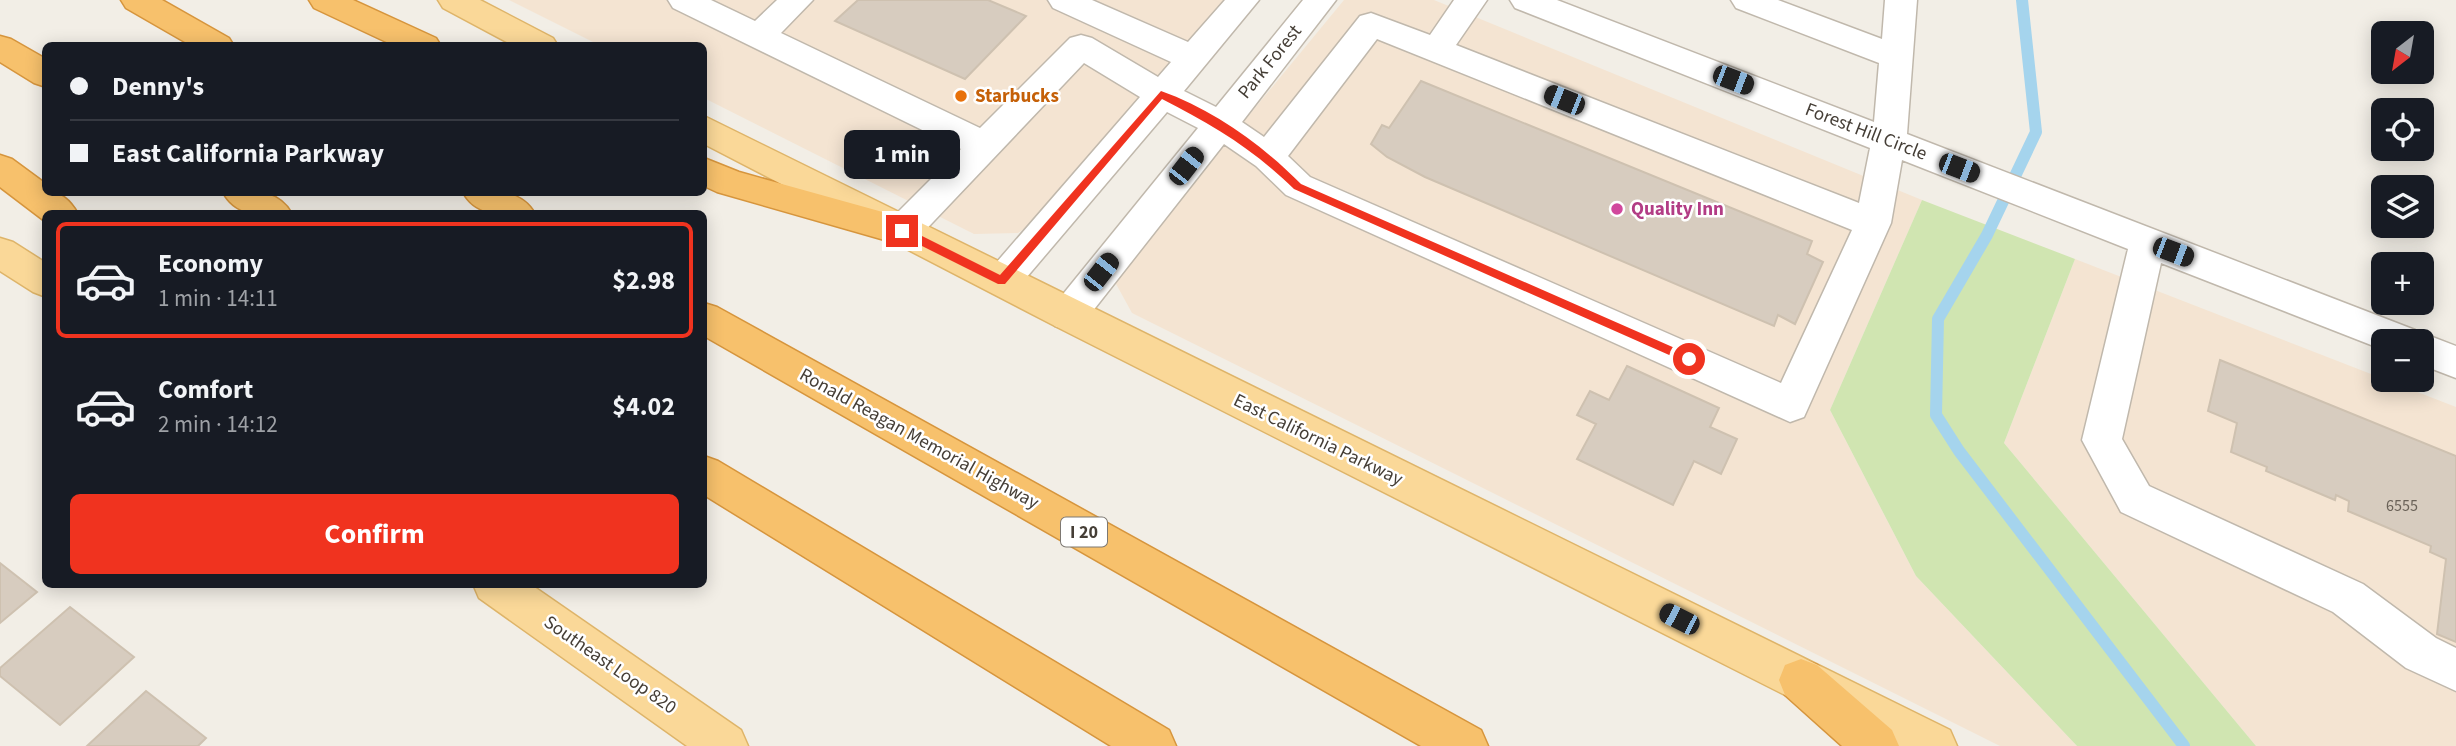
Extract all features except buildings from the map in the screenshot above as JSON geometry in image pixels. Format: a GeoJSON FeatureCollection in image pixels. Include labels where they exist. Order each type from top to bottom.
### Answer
{"type":"FeatureCollection","features":[{"type":"Feature","properties":{"kind":"highway"},"geometry":{"type":"LineString","coordinates":[[137,0],[211,42]]}},
{"type":"Feature","properties":{"kind":"highway"},"geometry":{"type":"LineString","coordinates":[[325,0],[416,42]]}},
{"type":"Feature","properties":{"kind":"highway"},"geometry":{"type":"LineString","coordinates":[[0,47],[42,73]]}},
{"type":"Feature","properties":{"kind":"highway"},"geometry":{"type":"LineString","coordinates":[[0,168],[55,210]]}},
{"type":"Feature","properties":{"kind":"highway"},"geometry":{"type":"LineString","coordinates":[[707,172],[729,183],[902,231]]}},
{"type":"Feature","properties":{"kind":"highway"},"geometry":{"type":"LineString","coordinates":[[246,196],[268,210]]}},
{"type":"Feature","properties":{"kind":"highway"},"geometry":{"type":"LineString","coordinates":[[487,196],[510,210]]}},
{"type":"Feature","properties":{"kind":"highway","name":"Ronald Reagan Memorial Highway"},"geometry":{"type":"LineString","coordinates":[[707,320],[1465,746]]}},
{"type":"Feature","properties":{"kind":"highway"},"geometry":{"type":"LineString","coordinates":[[707,476],[1153,746]]}},
{"type":"Feature","properties":{"kind":"highway"},"geometry":{"type":"LineString","coordinates":[[1801,680],[1876,746]]}},
{"type":"Feature","properties":{"kind":"main road"},"geometry":{"type":"LineString","coordinates":[[454,0],[534,42]]}},
{"type":"Feature","properties":{"kind":"main road","name":"East California Parkway"},"geometry":{"type":"LineString","coordinates":[[707,131],[1068,315],[1934,746]]}},
{"type":"Feature","properties":{"kind":"main road"},"geometry":{"type":"LineString","coordinates":[[0,252],[42,279]]}},
{"type":"Feature","properties":{"kind":"main road","name":"Southeast Loop 820"},"geometry":{"type":"LineString","coordinates":[[500,588],[725,746]]}},
{"type":"Feature","properties":{"kind":"street"},"geometry":{"type":"LineString","coordinates":[[684,0],[986,146]]}},
{"type":"Feature","properties":{"kind":"street"},"geometry":{"type":"LineString","coordinates":[[758,36],[797,0]]}},
{"type":"Feature","properties":{"kind":"street"},"geometry":{"type":"LineString","coordinates":[[1064,0],[1193,58]]}},
{"type":"Feature","properties":{"kind":"street"},"geometry":{"type":"LineString","coordinates":[[1120,25],[1144,0]]}},
{"type":"Feature","properties":{"kind":"street"},"geometry":{"type":"LineString","coordinates":[[1002,281],[1243,0]]}},
{"type":"Feature","properties":{"kind":"street","name":"Park Forest"},"geometry":{"type":"LineString","coordinates":[[1068,315],[1320,0]]}},
{"type":"Feature","properties":{"kind":"street"},"geometry":{"type":"LineString","coordinates":[[1436,50],[1471,0]]}},
{"type":"Feature","properties":{"kind":"street","name":"Forest Hill Circle"},"geometry":{"type":"LineString","coordinates":[[1526,0],[2371,329]]}},
{"type":"Feature","properties":{"kind":"street"},"geometry":{"type":"LineString","coordinates":[[1747,0],[1896,57]]}},
{"type":"Feature","properties":{"kind":"street"},"geometry":{"type":"LineString","coordinates":[[902,231],[1082,46],[1161,94],[1220,124],[1268,157],[1298,186],[1790,404],[1873,223],[1889,140],[1901,0]]}},
{"type":"Feature","properties":{"kind":"street"},"geometry":{"type":"LineString","coordinates":[[1268,157],[1371,24],[1873,223]]}},
{"type":"Feature","properties":{"kind":"street"},"geometry":{"type":"LineString","coordinates":[[2148,242],[2102,440],[2135,499],[2348,597],[2421,653],[2456,670]]}},
{"type":"Feature","properties":{"kind":"street"},"geometry":{"type":"LineString","coordinates":[[2434,354],[2456,362]]}},
{"type":"Feature","properties":{"kind":"shaded area"},"geometry":{"type":"Polygon","coordinates":[[[509,0],[1227,0],[1041,217],[1018,233],[974,234],[707,100],[707,42],[593,42],[509,0]]]}},
{"type":"Feature","properties":{"kind":"shaded area"},"geometry":{"type":"Polygon","coordinates":[[[1344,0],[1434,0],[1922,200],[1830,410],[1916,576],[2077,746],[2000,746],[1132,313],[1115,282],[1127,263],[1344,0]]]}},
{"type":"Feature","properties":{"kind":"shaded area"},"geometry":{"type":"Polygon","coordinates":[[[2075,259],[2371,374],[2371,392],[2417,392],[2456,407],[2456,746],[2256,746],[2004,443],[2075,259]]]}},
{"type":"Feature","properties":{"kind":"green space"},"geometry":{"type":"Polygon","coordinates":[[[1922,200],[2075,259],[2004,443],[2256,746],[2077,746],[1916,576],[1830,410],[1922,200]]]}},
{"type":"Feature","properties":{"kind":"waterway"},"geometry":{"type":"LineString","coordinates":[[2022,0],[2036,132],[1987,235],[1938,319],[1936,415],[1959,451],[2184,746]]}},
{"type":"Feature","properties":{"kind":"place","name":"Starbucks"},"geometry":{"type":"Point","coordinates":[961,96]}},
{"type":"Feature","properties":{"kind":"place","name":"Quality Inn"},"geometry":{"type":"Point","coordinates":[1617,209]}},
{"type":"Feature","properties":{"kind":"route"},"geometry":{"type":"LineString","coordinates":[[902,231],[1002,281],[1161,94],[1220,124],[1268,157],[1298,186],[1689,359]]}}]}
